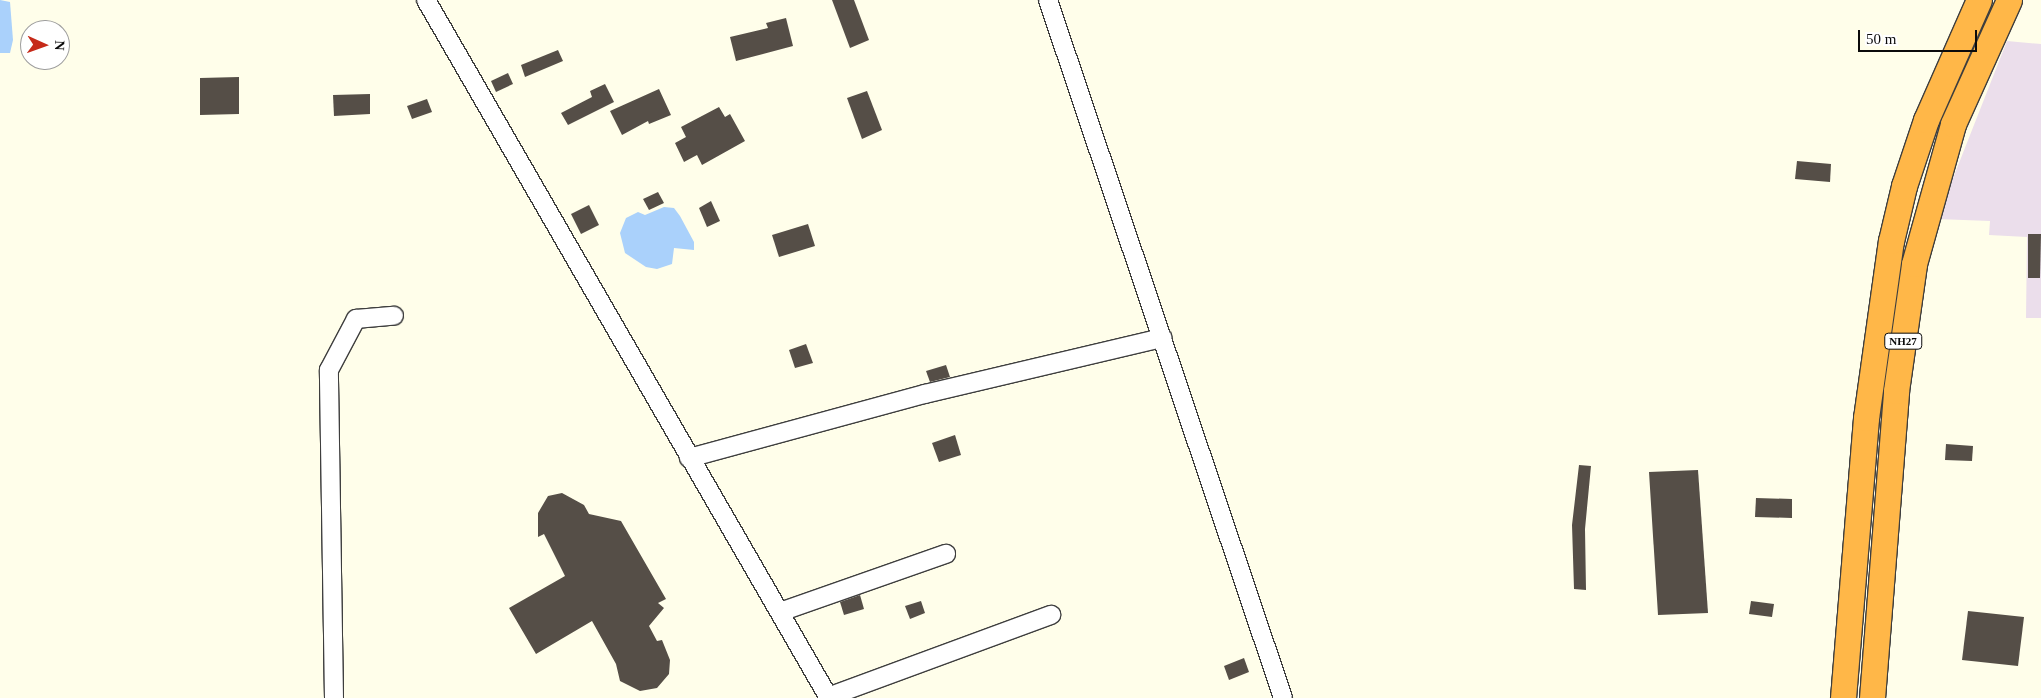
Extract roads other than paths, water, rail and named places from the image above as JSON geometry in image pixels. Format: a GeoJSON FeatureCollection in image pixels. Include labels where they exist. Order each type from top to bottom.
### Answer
{"type":"FeatureCollection","features":[{"type":"Feature","properties":{"kind":"highway","name":"NH27"},"geometry":{"type":"LineString","coordinates":[[1843,698],[1868,400],[1891,241],[1904,186],[1926,120],[1978,0]]}},
{"type":"Feature","properties":{"kind":"highway","name":"NH27"},"geometry":{"type":"LineString","coordinates":[[1872,698],[1896,392],[1914,264],[1953,124],[2009,0]]}},
{"type":"Feature","properties":{"kind":"street"},"geometry":{"type":"LineString","coordinates":[[426,0],[689,458],[829,697],[1051,614]]}},
{"type":"Feature","properties":{"kind":"street"},"geometry":{"type":"LineString","coordinates":[[1048,0],[1283,698]]}},
{"type":"Feature","properties":{"kind":"street"},"geometry":{"type":"LineString","coordinates":[[334,698],[330,370],[356,318],[394,316]]}},
{"type":"Feature","properties":{"kind":"street"},"geometry":{"type":"LineString","coordinates":[[689,458],[925,394],[1162,338]]}},
{"type":"Feature","properties":{"kind":"street"},"geometry":{"type":"LineString","coordinates":[[780,612],[946,554]]}},
{"type":"Feature","properties":{"kind":"water"},"geometry":{"type":"Polygon","coordinates":[[[0,0],[10,2],[13,40],[10,53],[0,53],[0,0]]]}},
{"type":"Feature","properties":{"kind":"water"},"geometry":{"type":"Polygon","coordinates":[[[664,207],[674,208],[680,216],[694,242],[694,250],[674,248],[672,264],[657,269],[646,267],[625,253],[620,233],[626,218],[638,212],[645,215],[664,207]]]}}]}
